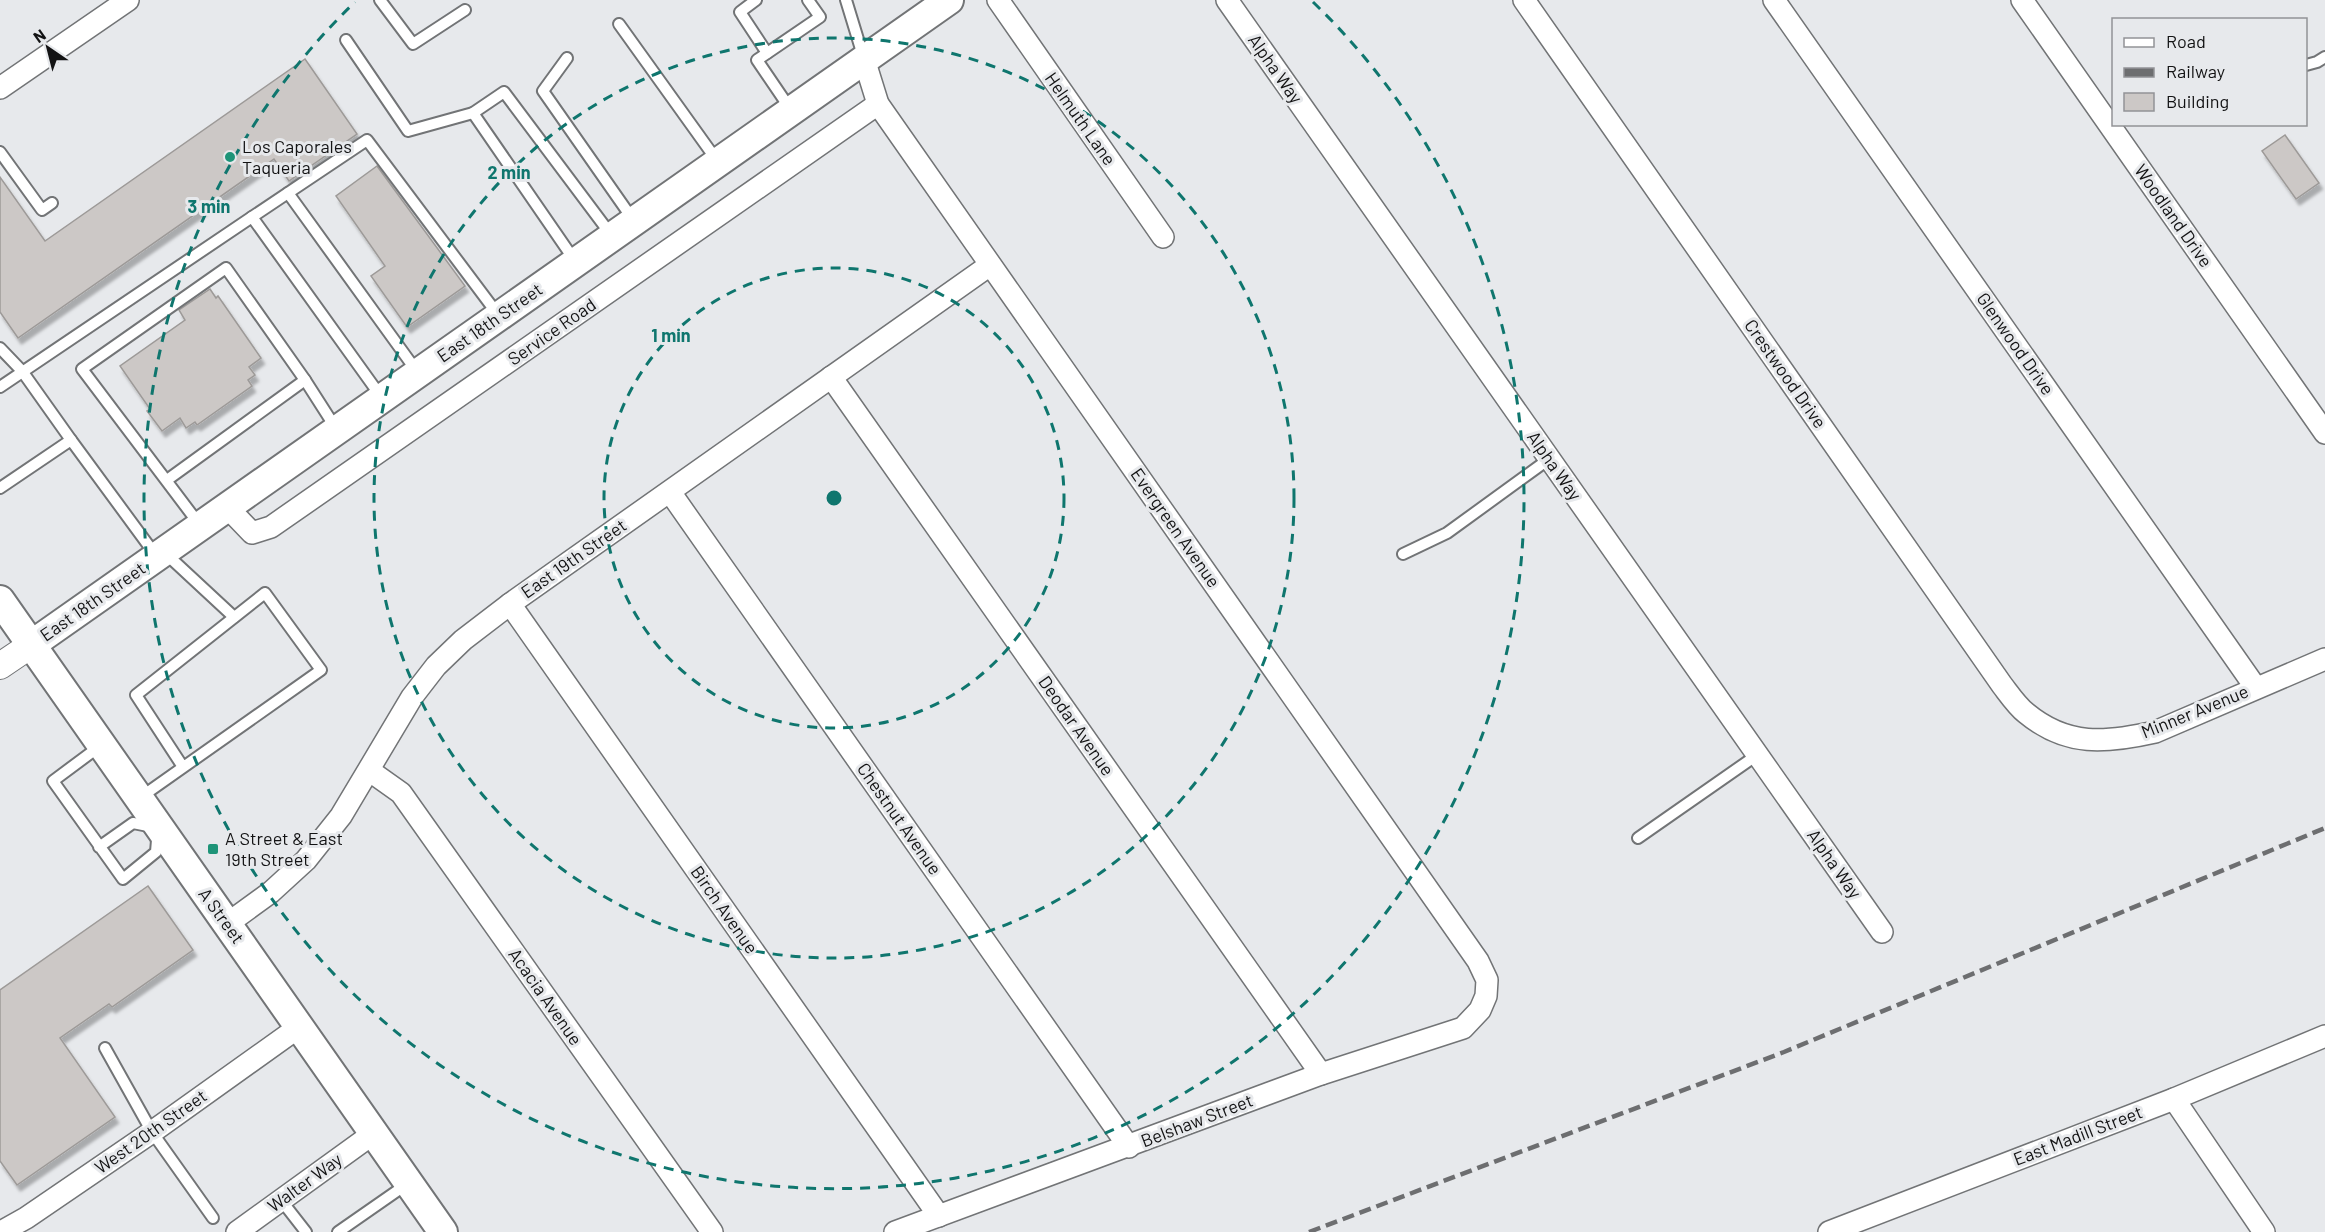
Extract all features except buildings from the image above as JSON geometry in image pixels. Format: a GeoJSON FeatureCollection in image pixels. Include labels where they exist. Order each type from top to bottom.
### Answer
{"type":"FeatureCollection","features":[{"type":"Feature","properties":{"kind":"main road","name":"East 18th Street"},"geometry":{"type":"LineString","coordinates":[[31,645],[949,0]]}},
{"type":"Feature","properties":{"kind":"main road","name":"A Street"},"geometry":{"type":"LineString","coordinates":[[0,600],[443,1232]]}},
{"type":"Feature","properties":{"kind":"street"},"geometry":{"type":"LineString","coordinates":[[0,88],[128,0]]}},
{"type":"Feature","properties":{"kind":"street","name":"Helmuth Lane"},"geometry":{"type":"LineString","coordinates":[[998,0],[1163,237]]}},
{"type":"Feature","properties":{"kind":"street","name":"Crestwood Drive"},"geometry":{"type":"LineString","coordinates":[[1524,0],[2002,685],[2025,713],[2060,735]]}},
{"type":"Feature","properties":{"kind":"street","name":"Glenwood Drive"},"geometry":{"type":"LineString","coordinates":[[1774,0],[2256,688]]}},
{"type":"Feature","properties":{"kind":"street","name":"Woodland Drive"},"geometry":{"type":"LineString","coordinates":[[2022,0],[2325,433]]}},
{"type":"Feature","properties":{"kind":"street","name":"Alpha Way"},"geometry":{"type":"LineString","coordinates":[[1232,2],[1549,459],[1882,932]]}},
{"type":"Feature","properties":{"kind":"street","name":"Evergreen Avenue"},"geometry":{"type":"LineString","coordinates":[[864,59],[878,104],[1478,961],[1487,980],[1486,996]]}},
{"type":"Feature","properties":{"kind":"street","name":"Service Road"},"geometry":{"type":"LineString","coordinates":[[228,508],[252,534],[271,527],[878,104]]}},
{"type":"Feature","properties":{"kind":"street","name":"East 19th Street"},"geometry":{"type":"LineString","coordinates":[[227,924],[271,892],[306,860],[341,816],[370,771],[412,697],[436,666],[464,640],[510,604],[990,265]]}},
{"type":"Feature","properties":{"kind":"street","name":"Deodar Avenue"},"geometry":{"type":"LineString","coordinates":[[831,377],[1321,1074]]}},
{"type":"Feature","properties":{"kind":"street","name":"Chestnut Avenue"},"geometry":{"type":"LineString","coordinates":[[670,492],[1129,1147]]}},
{"type":"Feature","properties":{"kind":"street","name":"Birch Avenue"},"geometry":{"type":"LineString","coordinates":[[510,604],[939,1216]]}},
{"type":"Feature","properties":{"kind":"street"},"geometry":{"type":"LineString","coordinates":[[0,666],[31,645]]}},
{"type":"Feature","properties":{"kind":"street","name":"Minner Avenue"},"geometry":{"type":"LineString","coordinates":[[2060,735],[2092,741],[2127,738],[2155,732],[2325,659]]}},
{"type":"Feature","properties":{"kind":"street","name":"Acacia Avenue"},"geometry":{"type":"LineString","coordinates":[[370,771],[401,793],[712,1232]]}},
{"type":"Feature","properties":{"kind":"street","name":"Belshaw Street"},"geometry":{"type":"LineString","coordinates":[[895,1232],[1321,1074],[1463,1028],[1480,1010],[1486,996]]}},
{"type":"Feature","properties":{"kind":"street","name":"West 20th Street"},"geometry":{"type":"LineString","coordinates":[[1,1232],[26,1218],[300,1028]]}},
{"type":"Feature","properties":{"kind":"street","name":"East Madill Street"},"geometry":{"type":"LineString","coordinates":[[1829,1232],[2174,1099],[2325,1036]]}},
{"type":"Feature","properties":{"kind":"street"},"geometry":{"type":"LineString","coordinates":[[2174,1099],[2264,1232]]}},
{"type":"Feature","properties":{"kind":"street","name":"Walter Way"},"geometry":{"type":"LineString","coordinates":[[237,1232],[374,1133]]}},
{"type":"Feature","properties":{"kind":"lane"},"geometry":{"type":"LineString","coordinates":[[380,0],[413,44],[465,10]]}},
{"type":"Feature","properties":{"kind":"lane"},"geometry":{"type":"LineString","coordinates":[[756,0],[740,12],[766,53]]}},
{"type":"Feature","properties":{"kind":"lane"},"geometry":{"type":"LineString","coordinates":[[791,110],[757,60],[820,17],[808,0]]}},
{"type":"Feature","properties":{"kind":"lane"},"geometry":{"type":"LineString","coordinates":[[846,0],[864,59]]}},
{"type":"Feature","properties":{"kind":"lane"},"geometry":{"type":"LineString","coordinates":[[619,24],[718,162]]}},
{"type":"Feature","properties":{"kind":"lane"},"geometry":{"type":"LineString","coordinates":[[346,40],[408,131],[473,113],[504,92],[623,229]]}},
{"type":"Feature","properties":{"kind":"lane"},"geometry":{"type":"LineString","coordinates":[[2307,65],[2325,57]]}},
{"type":"Feature","properties":{"kind":"lane"},"geometry":{"type":"LineString","coordinates":[[567,58],[543,91],[623,229]]}},
{"type":"Feature","properties":{"kind":"lane"},"geometry":{"type":"LineString","coordinates":[[473,113],[576,262]]}},
{"type":"Feature","properties":{"kind":"lane"},"geometry":{"type":"LineString","coordinates":[[0,387],[367,140],[499,316]]}},
{"type":"Feature","properties":{"kind":"lane"},"geometry":{"type":"LineString","coordinates":[[0,152],[42,210],[52,203]]}},
{"type":"Feature","properties":{"kind":"lane"},"geometry":{"type":"LineString","coordinates":[[288,193],[418,373]]}},
{"type":"Feature","properties":{"kind":"lane"},"geometry":{"type":"LineString","coordinates":[[252,217],[382,399]]}},
{"type":"Feature","properties":{"kind":"lane"},"geometry":{"type":"LineString","coordinates":[[201,526],[82,369],[226,268],[338,430]]}},
{"type":"Feature","properties":{"kind":"lane"},"geometry":{"type":"LineString","coordinates":[[0,348],[22,371],[71,440],[161,555],[234,617]]}},
{"type":"Feature","properties":{"kind":"lane"},"geometry":{"type":"LineString","coordinates":[[166,480],[305,380]]}},
{"type":"Feature","properties":{"kind":"lane"},"geometry":{"type":"LineString","coordinates":[[0,488],[71,440]]}},
{"type":"Feature","properties":{"kind":"lane"},"geometry":{"type":"LineString","coordinates":[[1403,554],[1447,533],[1549,459]]}},
{"type":"Feature","properties":{"kind":"lane"},"geometry":{"type":"LineString","coordinates":[[138,799],[321,670],[265,593],[136,694],[183,767]]}},
{"type":"Feature","properties":{"kind":"lane"},"geometry":{"type":"LineString","coordinates":[[99,847],[133,823],[158,828],[156,852],[123,879],[99,847],[53,781],[101,745]]}},
{"type":"Feature","properties":{"kind":"lane"},"geometry":{"type":"LineString","coordinates":[[1638,838],[1757,755]]}},
{"type":"Feature","properties":{"kind":"lane"},"geometry":{"type":"LineString","coordinates":[[105,1048],[152,1132],[213,1218]]}},
{"type":"Feature","properties":{"kind":"lane"},"geometry":{"type":"LineString","coordinates":[[338,1232],[409,1183]]}},
{"type":"Feature","properties":{"kind":"lane"},"geometry":{"type":"LineString","coordinates":[[281,1200],[306,1232]]}},
{"type":"Feature","properties":{"kind":"railway"},"geometry":{"type":"LineString","coordinates":[[1309,1232],[1784,1052],[2325,828]]}},
{"type":"Feature","properties":{"kind":"place","name":"Los Caporales Taqueria"},"geometry":{"type":"Point","coordinates":[230,157]}},
{"type":"Feature","properties":{"kind":"place","name":"A Street & East 19th Street"},"geometry":{"type":"Point","coordinates":[213,849]}}]}
